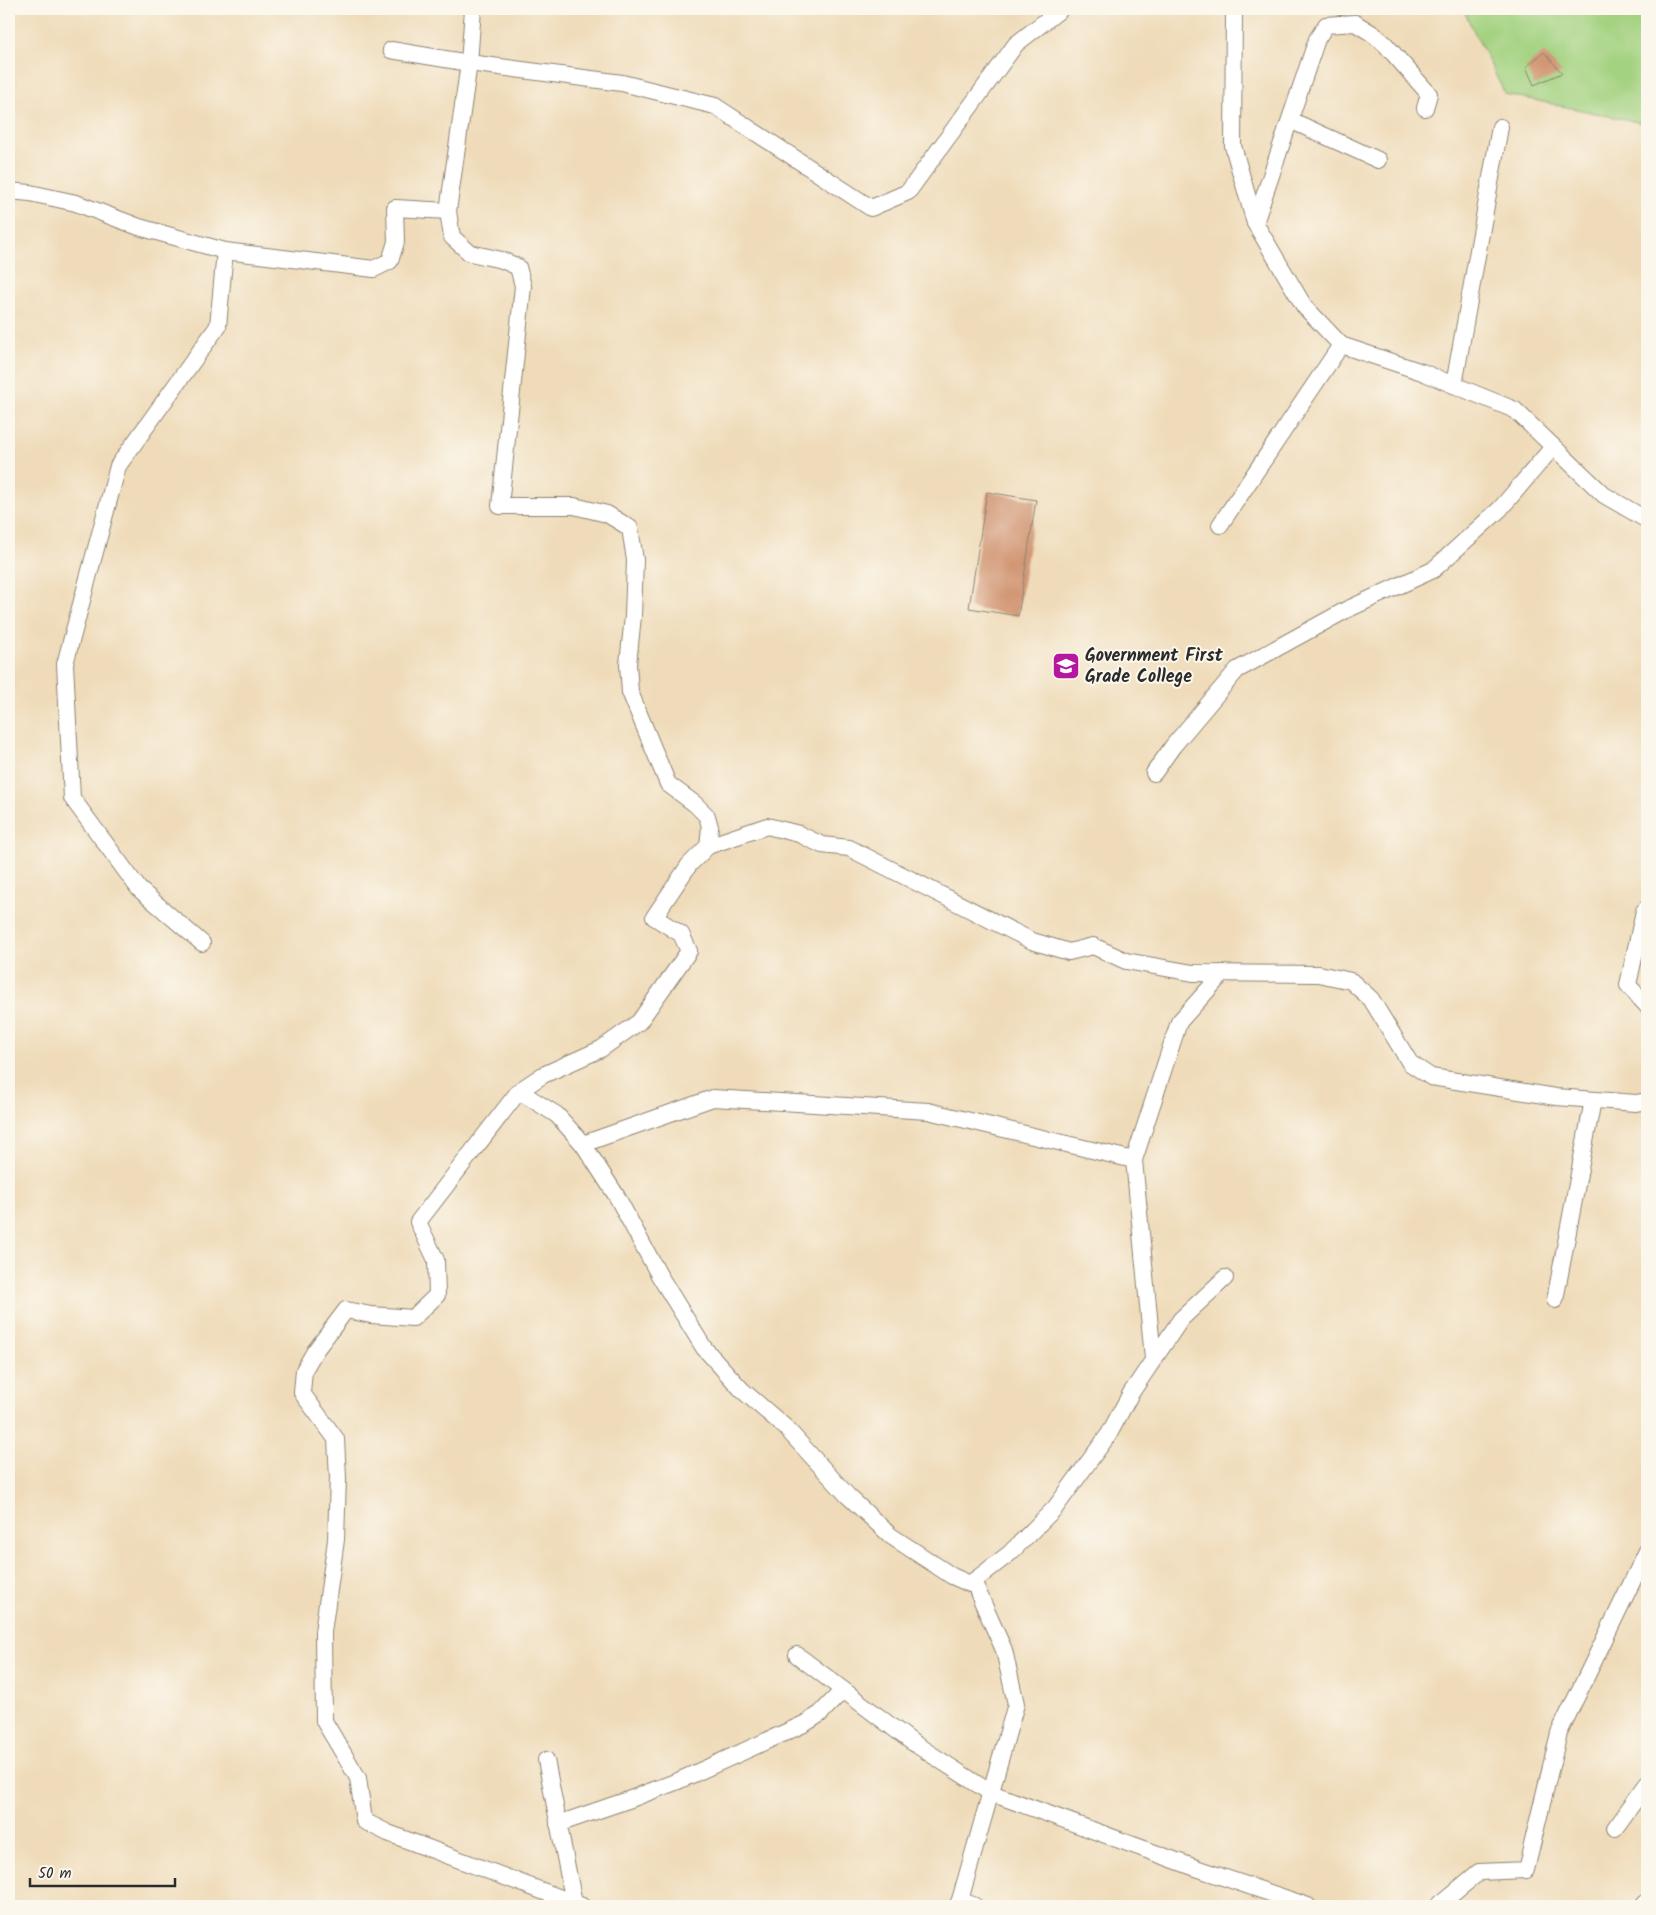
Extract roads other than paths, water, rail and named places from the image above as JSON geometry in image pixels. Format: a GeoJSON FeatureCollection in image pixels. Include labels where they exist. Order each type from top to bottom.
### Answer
{"type":"FeatureCollection","features":[{"type":"Feature","properties":{"kind":"street"},"geometry":{"type":"LineString","coordinates":[[473,9],[469,63],[448,211],[452,237],[470,253],[502,260],[518,267],[523,286],[500,506],[574,506],[607,514],[630,528],[635,560],[634,616],[628,664],[630,692],[668,784],[695,804],[707,816],[710,827],[708,846]]}},
{"type":"Feature","properties":{"kind":"street"},"geometry":{"type":"LineString","coordinates":[[391,50],[469,63],[622,83],[715,106],[871,208],[908,192],[1016,44],[1061,9]]}},
{"type":"Feature","properties":{"kind":"street"},"geometry":{"type":"LineString","coordinates":[[1234,9],[1233,146],[1255,223],[1304,306],[1341,345],[1422,372],[1515,410],[1604,494],[1647,520]]}},
{"type":"Feature","properties":{"kind":"street"},"geometry":{"type":"LineString","coordinates":[[1255,223],[1317,39],[1326,25],[1356,23],[1385,44],[1429,94],[1425,108]]}},
{"type":"Feature","properties":{"kind":"street"},"geometry":{"type":"LineString","coordinates":[[1290,120],[1378,160]]}},
{"type":"Feature","properties":{"kind":"street"},"geometry":{"type":"LineString","coordinates":[[1454,385],[1500,127]]}},
{"type":"Feature","properties":{"kind":"street"},"geometry":{"type":"LineString","coordinates":[[9,191],[30,193],[76,203],[139,227],[225,251],[374,269],[390,261],[396,242],[395,208],[448,211]]}},
{"type":"Feature","properties":{"kind":"street"},"geometry":{"type":"LineString","coordinates":[[202,943],[139,888],[72,798],[65,664],[118,466],[218,326],[225,251]]}},
{"type":"Feature","properties":{"kind":"street"},"geometry":{"type":"LineString","coordinates":[[1220,524],[1341,345]]}},
{"type":"Feature","properties":{"kind":"street"},"geometry":{"type":"LineString","coordinates":[[1154,773],[1173,746],[1237,670],[1346,610],[1433,570],[1500,509],[1553,447]]}},
{"type":"Feature","properties":{"kind":"street"},"geometry":{"type":"LineString","coordinates":[[578,1905],[388,1833],[364,1821],[358,1778],[324,1721],[323,1632],[336,1540],[338,1478],[336,1439],[302,1394],[304,1370],[315,1351],[346,1310],[371,1315],[413,1318],[437,1295],[436,1260],[418,1222],[519,1091],[544,1075],[601,1049],[639,1022],[688,951],[681,934],[654,916],[689,865],[708,846],[767,826],[799,834],[822,845],[849,848],[1032,941],[1069,952],[1093,946],[1126,961],[1193,973],[1319,974],[1350,981],[1371,999],[1410,1063],[1431,1077],[1556,1097],[1636,1103],[1647,1101]]}},
{"type":"Feature","properties":{"kind":"street"},"geometry":{"type":"LineString","coordinates":[[1647,908],[1644,911],[1628,985],[1647,1006]]}},
{"type":"Feature","properties":{"kind":"street"},"geometry":{"type":"LineString","coordinates":[[1153,1358],[1134,1160],[1179,1022],[1223,973]]}},
{"type":"Feature","properties":{"kind":"street"},"geometry":{"type":"LineString","coordinates":[[519,1091],[557,1115],[583,1144],[616,1195],[659,1275],[704,1348],[742,1390],[785,1427],[848,1496],[890,1536],[952,1576],[970,1584],[1010,1552],[1055,1508],[1109,1434],[1131,1393],[1180,1319],[1225,1278]]}},
{"type":"Feature","properties":{"kind":"street"},"geometry":{"type":"LineString","coordinates":[[583,1144],[712,1098],[928,1111],[1134,1160]]}},
{"type":"Feature","properties":{"kind":"street"},"geometry":{"type":"LineString","coordinates":[[1555,1300],[1593,1100]]}},
{"type":"Feature","properties":{"kind":"street"},"geometry":{"type":"LineString","coordinates":[[1438,1906],[1479,1872],[1526,1870],[1559,1733],[1647,1551]]}},
{"type":"Feature","properties":{"kind":"street"},"geometry":{"type":"LineString","coordinates":[[964,1904],[991,1793],[1016,1704],[1004,1650],[978,1592],[975,1580]]}},
{"type":"Feature","properties":{"kind":"street"},"geometry":{"type":"LineString","coordinates":[[796,1654],[912,1742],[991,1793],[1196,1868],[1308,1906]]}},
{"type":"Feature","properties":{"kind":"street"},"geometry":{"type":"LineString","coordinates":[[558,1824],[678,1781],[804,1724],[820,1714],[843,1690]]}},
{"type":"Feature","properties":{"kind":"street"},"geometry":{"type":"LineString","coordinates":[[546,1760],[558,1824],[578,1905]]}},
{"type":"Feature","properties":{"kind":"street"},"geometry":{"type":"LineString","coordinates":[[1616,1828],[1646,1788]]}},
{"type":"Feature","properties":{"kind":"place","name":"Government First Grade College"},"geometry":{"type":"Point","coordinates":[1066,666]}}]}
